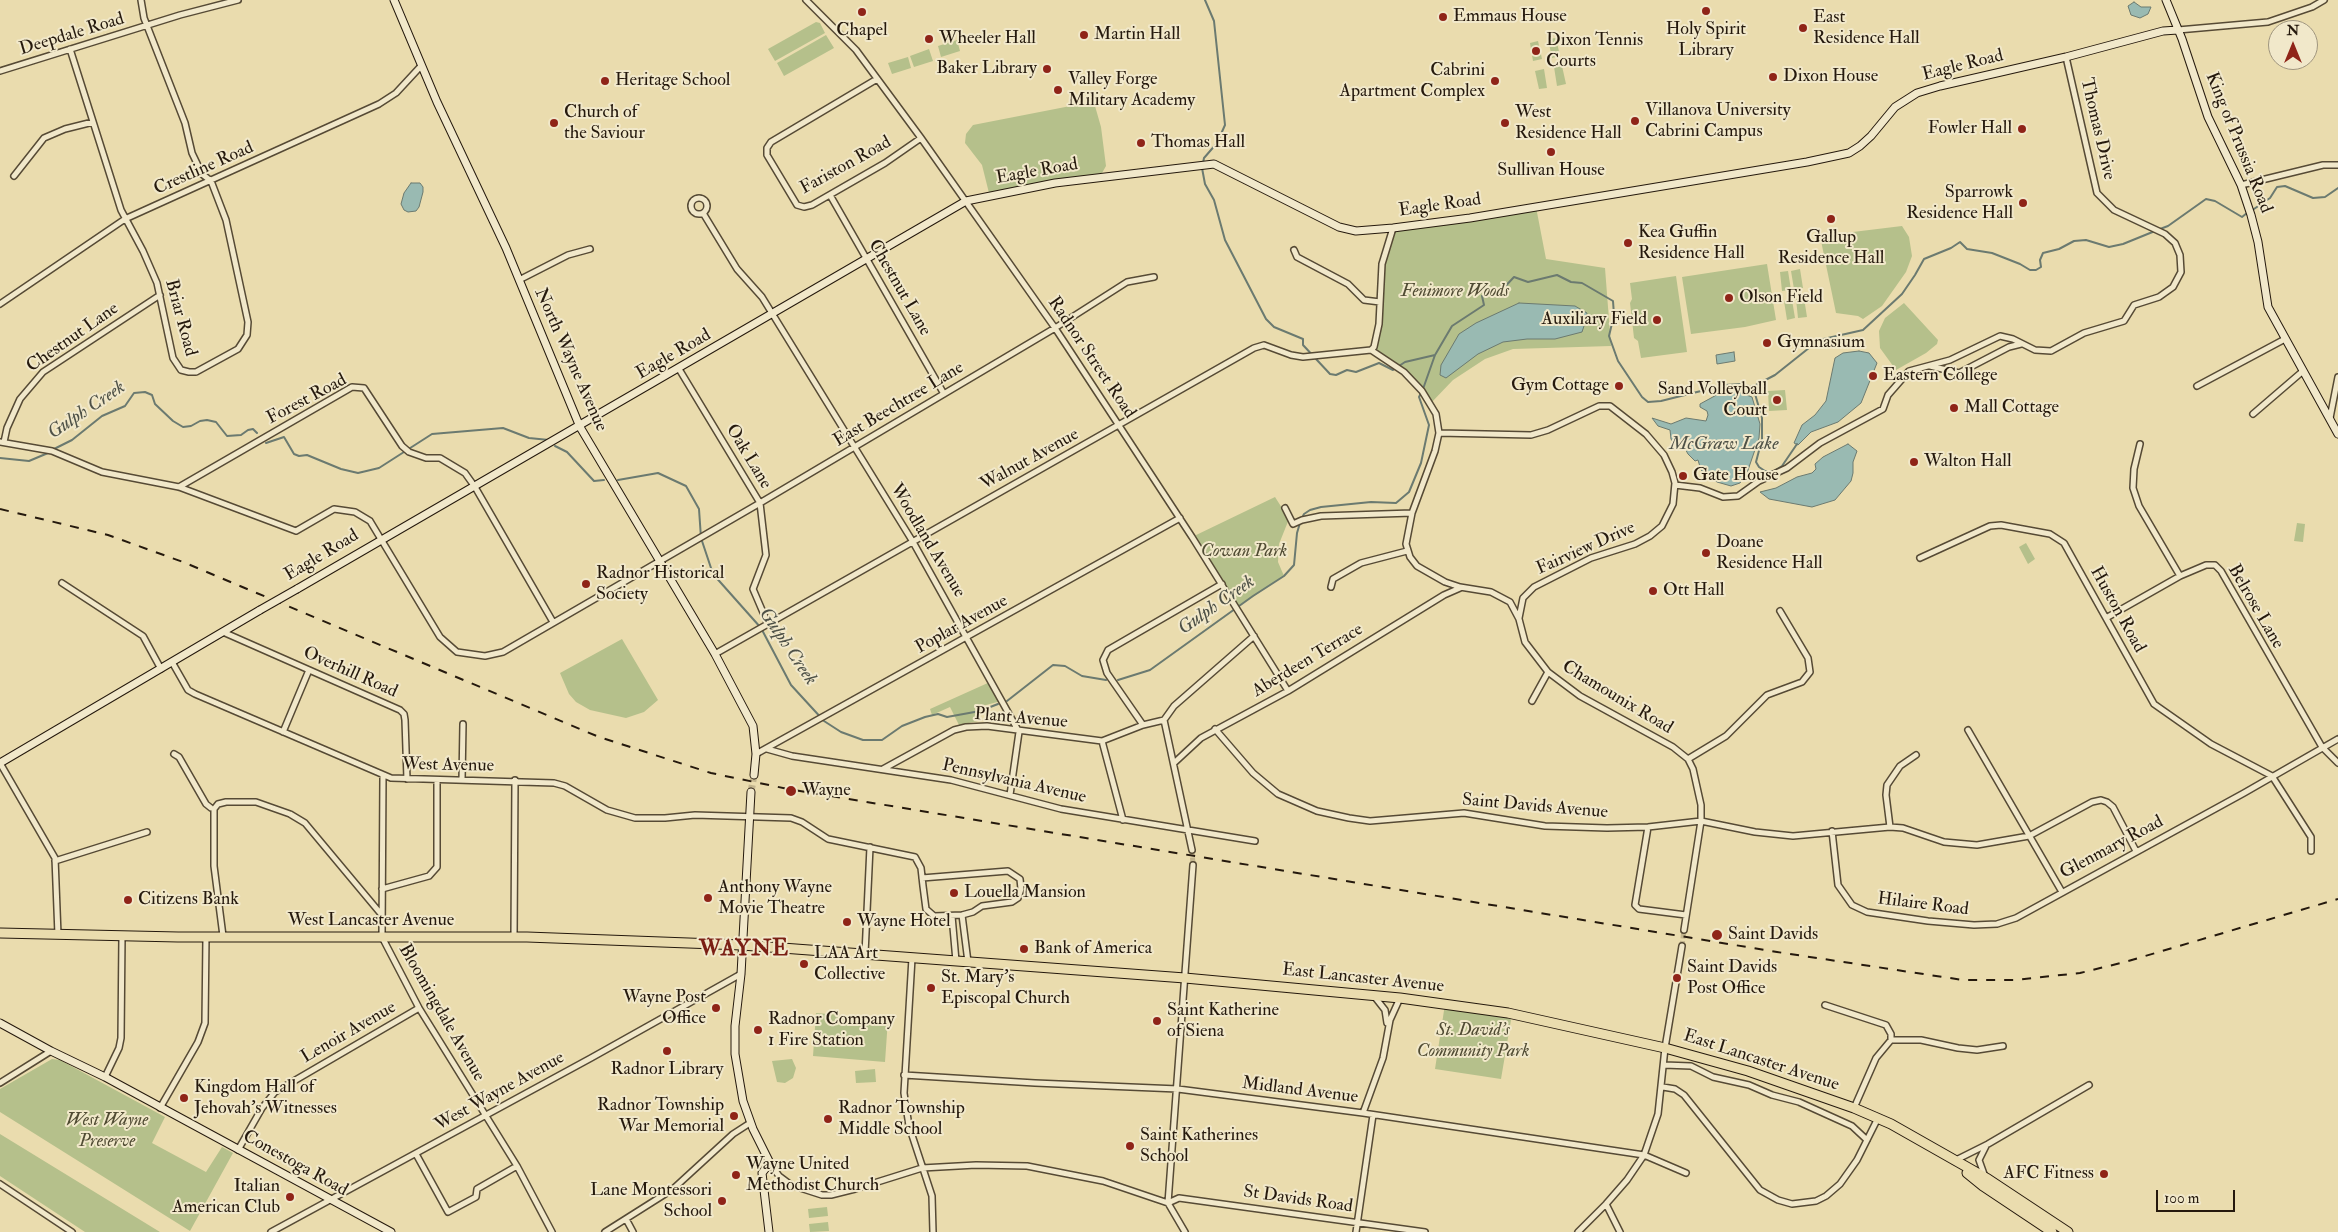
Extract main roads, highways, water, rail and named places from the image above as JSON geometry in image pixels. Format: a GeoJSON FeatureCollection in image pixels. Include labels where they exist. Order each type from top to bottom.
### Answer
{"type":"FeatureCollection","features":[{"type":"Feature","properties":{"kind":"highway","name":"West Lancaster Avenue"},"geometry":{"type":"LineString","coordinates":[[0,934],[514,938],[742,945]]}},
{"type":"Feature","properties":{"kind":"highway","name":"East Lancaster Avenue"},"geometry":{"type":"LineString","coordinates":[[742,945],[1185,978],[1374,995],[1533,1017],[1666,1048],[1748,1071],[1854,1108],[1878,1118],[1988,1179],[2068,1232]]}},
{"type":"Feature","properties":{"kind":"highway","name":"East Lancaster Avenue"},"geometry":{"type":"LineString","coordinates":[[1954,1161],[1984,1186],[2052,1232]]}},
{"type":"Feature","properties":{"kind":"water"},"geometry":{"type":"Polygon","coordinates":[[[2134,2],[2141,7],[2151,7],[2148,14],[2140,18],[2131,15],[2128,6],[2134,2]]]}},
{"type":"Feature","properties":{"kind":"water"},"geometry":{"type":"Polygon","coordinates":[[[411,183],[420,183],[423,187],[423,192],[416,211],[408,212],[404,210],[401,204],[404,193],[411,183]]]}},
{"type":"Feature","properties":{"kind":"water"},"geometry":{"type":"Polygon","coordinates":[[[1519,303],[1575,306],[1587,313],[1582,332],[1555,339],[1527,339],[1503,342],[1478,354],[1446,378],[1440,375],[1441,365],[1459,334],[1476,323],[1519,303]]]}},
{"type":"Feature","properties":{"kind":"water"},"geometry":{"type":"Polygon","coordinates":[[[1859,351],[1869,353],[1877,363],[1861,403],[1838,422],[1811,432],[1798,445],[1794,443],[1802,425],[1815,415],[1826,401],[1835,358],[1843,353],[1859,351]]]}},
{"type":"Feature","properties":{"kind":"water"},"geometry":{"type":"Polygon","coordinates":[[[1734,352],[1735,361],[1717,364],[1716,355],[1734,352]]]}},
{"type":"Feature","properties":{"kind":"water","name":"McGraw Lake"},"geometry":{"type":"Polygon","coordinates":[[[1722,392],[1738,392],[1752,397],[1760,424],[1759,438],[1747,473],[1740,483],[1731,486],[1717,482],[1701,470],[1698,460],[1695,461],[1688,454],[1683,445],[1674,444],[1671,439],[1670,430],[1658,426],[1652,418],[1671,424],[1686,418],[1706,421],[1707,411],[1700,407],[1700,404],[1722,392]]]}},
{"type":"Feature","properties":{"kind":"water"},"geometry":{"type":"Polygon","coordinates":[[[1848,444],[1857,451],[1853,462],[1853,473],[1851,481],[1835,500],[1812,507],[1769,499],[1760,492],[1776,488],[1797,477],[1812,473],[1816,469],[1815,464],[1823,457],[1848,444]]]}},
{"type":"Feature","properties":{"kind":"waterway"},"geometry":{"type":"LineString","coordinates":[[1203,163],[1204,158],[1217,143],[1225,125],[1214,21],[1205,0]]}},
{"type":"Feature","properties":{"kind":"waterway"},"geometry":{"type":"LineString","coordinates":[[1202,168],[1205,184],[1214,200],[1225,240],[1266,319],[1274,327],[1303,339],[1303,345],[1330,374],[1336,375],[1347,370],[1356,372],[1379,363],[1393,370],[1405,362],[1435,355]]}},
{"type":"Feature","properties":{"kind":"waterway","name":"Gulph Creek"},"geometry":{"type":"LineString","coordinates":[[2251,211],[2270,198],[2277,187],[2285,186],[2313,198],[2325,197],[2338,188]]}},
{"type":"Feature","properties":{"kind":"waterway","name":"Gulph Creek"},"geometry":{"type":"LineString","coordinates":[[2160,229],[2168,226],[2206,199],[2215,201],[2242,217],[2247,213]]}},
{"type":"Feature","properties":{"kind":"waterway","name":"Gulph Creek"},"geometry":{"type":"LineString","coordinates":[[1423,389],[1435,355],[1452,326],[1484,305],[1482,296],[1499,293],[1514,277],[1528,282],[1557,275],[1571,282],[1582,283],[1613,301],[1614,315],[1609,336],[1618,361],[1642,397],[1648,402],[1661,401],[1725,385],[1742,384],[1752,387],[1775,375],[1819,340],[1863,330],[1902,294],[1924,259],[1951,248],[1960,242],[1967,249],[1992,253],[2030,270],[2036,270],[2041,267],[2040,260],[2043,253],[2059,249],[2074,241],[2086,240],[2109,247],[2123,244],[2155,231]]}},
{"type":"Feature","properties":{"kind":"waterway"},"geometry":{"type":"LineString","coordinates":[[1753,387],[1762,418],[1762,439],[1756,462],[1759,467],[1765,471],[1774,471],[1782,466],[1797,444]]}},
{"type":"Feature","properties":{"kind":"waterway","name":"Gulph Creek"},"geometry":{"type":"LineString","coordinates":[[52,450],[72,440],[102,416],[125,406],[134,393],[145,392],[152,395],[155,404],[173,421],[183,427],[207,420],[216,422],[227,436],[241,435],[253,429],[257,433]]}},
{"type":"Feature","properties":{"kind":"waterway","name":"Gulph Creek"},"geometry":{"type":"LineString","coordinates":[[1302,518],[1310,510],[1321,507],[1371,502],[1396,503],[1409,492],[1421,463],[1429,425],[1419,397],[1421,393]]}},
{"type":"Feature","properties":{"kind":"waterway","name":"Gulph Creek"},"geometry":{"type":"LineString","coordinates":[[266,443],[284,437],[294,454],[299,456],[307,455],[341,469],[358,473],[379,468],[432,434],[503,428],[529,438],[549,440]]}},
{"type":"Feature","properties":{"kind":"waterway","name":"Gulph Creek"},"geometry":{"type":"LineString","coordinates":[[555,446],[567,452],[594,481],[604,480]]}},
{"type":"Feature","properties":{"kind":"waterway","name":"Gulph Creek"},"geometry":{"type":"LineString","coordinates":[[0,458],[29,461],[48,453]]}},
{"type":"Feature","properties":{"kind":"waterway","name":"Gulph Creek"},"geometry":{"type":"LineString","coordinates":[[618,480],[658,473],[686,486],[699,509],[701,538],[713,574],[761,628],[791,685],[824,721],[841,732],[863,740],[882,740],[902,726],[925,717],[938,714],[947,717],[980,711],[998,704]]}},
{"type":"Feature","properties":{"kind":"waterway","name":"Gulph Creek"},"geometry":{"type":"LineString","coordinates":[[1118,680],[1150,670],[1284,576],[1294,565],[1297,533],[1300,523]]}},
{"type":"Feature","properties":{"kind":"waterway","name":"Gulph Creek"},"geometry":{"type":"LineString","coordinates":[[1007,701],[1053,665],[1065,666],[1082,676],[1106,680]]}},
{"type":"Feature","properties":{"kind":"tunnel"},"geometry":{"type":"LineString","coordinates":[[751,792],[754,775]]}},
{"type":"Feature","properties":{"kind":"tunnel"},"geometry":{"type":"LineString","coordinates":[[1192,850],[1193,865]]}},
{"type":"Feature","properties":{"kind":"tunnel"},"geometry":{"type":"LineString","coordinates":[[1682,946],[1684,930]]}},
{"type":"Feature","properties":{"kind":"railway"},"geometry":{"type":"LineString","coordinates":[[0,509],[108,535],[183,562],[599,737],[711,773],[788,789],[1777,952],[1963,980],[2014,980],[2080,973],[2125,962],[2338,899]]}},
{"type":"Feature","properties":{"kind":"place","name":"Holy Spirit Library"},"geometry":{"type":"Point","coordinates":[1706,11]}},
{"type":"Feature","properties":{"kind":"place","name":"Chapel"},"geometry":{"type":"Point","coordinates":[862,12]}},
{"type":"Feature","properties":{"kind":"place","name":"Emmaus House"},"geometry":{"type":"Point","coordinates":[1443,17]}},
{"type":"Feature","properties":{"kind":"place","name":"East Residence Hall"},"geometry":{"type":"Point","coordinates":[1803,28]}},
{"type":"Feature","properties":{"kind":"place","name":"Martin Hall"},"geometry":{"type":"Point","coordinates":[1084,35]}},
{"type":"Feature","properties":{"kind":"place","name":"Wheeler Hall"},"geometry":{"type":"Point","coordinates":[929,39]}},
{"type":"Feature","properties":{"kind":"place","name":"Dixon Tennis Courts"},"geometry":{"type":"Point","coordinates":[1536,51]}},
{"type":"Feature","properties":{"kind":"place","name":"Baker Library"},"geometry":{"type":"Point","coordinates":[1047,69]}},
{"type":"Feature","properties":{"kind":"place","name":"Dixon House"},"geometry":{"type":"Point","coordinates":[1773,77]}},
{"type":"Feature","properties":{"kind":"place","name":"Heritage School"},"geometry":{"type":"Point","coordinates":[605,81]}},
{"type":"Feature","properties":{"kind":"place","name":"Cabrini Apartment Complex"},"geometry":{"type":"Point","coordinates":[1495,81]}},
{"type":"Feature","properties":{"kind":"place","name":"Valley Forge Military Academy"},"geometry":{"type":"Point","coordinates":[1058,90]}},
{"type":"Feature","properties":{"kind":"place","name":"Villanova University Cabrini Campus"},"geometry":{"type":"Point","coordinates":[1635,121]}},
{"type":"Feature","properties":{"kind":"place","name":"Church of the Saviour"},"geometry":{"type":"Point","coordinates":[554,123]}},
{"type":"Feature","properties":{"kind":"place","name":"West Residence Hall"},"geometry":{"type":"Point","coordinates":[1505,123]}},
{"type":"Feature","properties":{"kind":"place","name":"Fowler Hall"},"geometry":{"type":"Point","coordinates":[2022,129]}},
{"type":"Feature","properties":{"kind":"place","name":"Thomas Hall"},"geometry":{"type":"Point","coordinates":[1141,143]}},
{"type":"Feature","properties":{"kind":"place","name":"Sullivan House"},"geometry":{"type":"Point","coordinates":[1551,152]}},
{"type":"Feature","properties":{"kind":"place","name":"Sparrowk Residence Hall"},"geometry":{"type":"Point","coordinates":[2023,203]}},
{"type":"Feature","properties":{"kind":"place","name":"Gallup Residence Hall"},"geometry":{"type":"Point","coordinates":[1831,219]}},
{"type":"Feature","properties":{"kind":"place","name":"Kea Guffin Residence Hall"},"geometry":{"type":"Point","coordinates":[1628,243]}},
{"type":"Feature","properties":{"kind":"place","name":"Olson Field"},"geometry":{"type":"Point","coordinates":[1729,298]}},
{"type":"Feature","properties":{"kind":"place","name":"Auxiliary Field"},"geometry":{"type":"Point","coordinates":[1657,320]}},
{"type":"Feature","properties":{"kind":"place","name":"Gymnasium"},"geometry":{"type":"Point","coordinates":[1767,343]}},
{"type":"Feature","properties":{"kind":"place","name":"Eastern College"},"geometry":{"type":"Point","coordinates":[1873,376]}},
{"type":"Feature","properties":{"kind":"place","name":"Gym Cottage"},"geometry":{"type":"Point","coordinates":[1619,386]}},
{"type":"Feature","properties":{"kind":"place","name":"Sand Volleyball Court"},"geometry":{"type":"Point","coordinates":[1777,400]}},
{"type":"Feature","properties":{"kind":"place","name":"Mall Cottage"},"geometry":{"type":"Point","coordinates":[1954,408]}},
{"type":"Feature","properties":{"kind":"place","name":"Walton Hall"},"geometry":{"type":"Point","coordinates":[1914,462]}},
{"type":"Feature","properties":{"kind":"place","name":"Gate House"},"geometry":{"type":"Point","coordinates":[1683,476]}},
{"type":"Feature","properties":{"kind":"place","name":"Doane Residence Hall"},"geometry":{"type":"Point","coordinates":[1706,553]}},
{"type":"Feature","properties":{"kind":"place","name":"Radnor Historical Society"},"geometry":{"type":"Point","coordinates":[586,584]}},
{"type":"Feature","properties":{"kind":"place","name":"Ott Hall"},"geometry":{"type":"Point","coordinates":[1653,591]}},
{"type":"Feature","properties":{"kind":"place","name":"Wayne"},"geometry":{"type":"Point","coordinates":[791,791]}},
{"type":"Feature","properties":{"kind":"place","name":"Louella Mansion"},"geometry":{"type":"Point","coordinates":[954,893]}},
{"type":"Feature","properties":{"kind":"place","name":"Anthony Wayne Movie Theatre"},"geometry":{"type":"Point","coordinates":[708,898]}},
{"type":"Feature","properties":{"kind":"place","name":"Citizens Bank"},"geometry":{"type":"Point","coordinates":[128,900]}},
{"type":"Feature","properties":{"kind":"place","name":"Wayne Hotel"},"geometry":{"type":"Point","coordinates":[847,922]}},
{"type":"Feature","properties":{"kind":"place","name":"Saint Davids"},"geometry":{"type":"Point","coordinates":[1717,935]}},
{"type":"Feature","properties":{"kind":"place","name":"Bank of America"},"geometry":{"type":"Point","coordinates":[1024,949]}},
{"type":"Feature","properties":{"kind":"place","name":"LAA Art Collective"},"geometry":{"type":"Point","coordinates":[804,964]}},
{"type":"Feature","properties":{"kind":"place","name":"Saint Davids Post Office"},"geometry":{"type":"Point","coordinates":[1677,978]}},
{"type":"Feature","properties":{"kind":"place","name":"St. Mary's Episcopal Church"},"geometry":{"type":"Point","coordinates":[931,988]}},
{"type":"Feature","properties":{"kind":"place","name":"Wayne Post Office"},"geometry":{"type":"Point","coordinates":[716,1008]}},
{"type":"Feature","properties":{"kind":"place","name":"Saint Katherine of Siena"},"geometry":{"type":"Point","coordinates":[1157,1021]}},
{"type":"Feature","properties":{"kind":"place","name":"Radnor Company 1 Fire Station"},"geometry":{"type":"Point","coordinates":[758,1030]}},
{"type":"Feature","properties":{"kind":"place","name":"Radnor Library"},"geometry":{"type":"Point","coordinates":[667,1051]}},
{"type":"Feature","properties":{"kind":"place","name":"Kingdom Hall of Jehovah's Witnesses"},"geometry":{"type":"Point","coordinates":[184,1098]}},
{"type":"Feature","properties":{"kind":"place","name":"Radnor Township War Memorial"},"geometry":{"type":"Point","coordinates":[734,1116]}},
{"type":"Feature","properties":{"kind":"place","name":"Radnor Township Middle School"},"geometry":{"type":"Point","coordinates":[828,1119]}},
{"type":"Feature","properties":{"kind":"place","name":"Saint Katherines School"},"geometry":{"type":"Point","coordinates":[1130,1146]}},
{"type":"Feature","properties":{"kind":"place","name":"AFC Fitness"},"geometry":{"type":"Point","coordinates":[2104,1174]}},
{"type":"Feature","properties":{"kind":"place","name":"Wayne United Methodist Church"},"geometry":{"type":"Point","coordinates":[736,1175]}},
{"type":"Feature","properties":{"kind":"place","name":"Italian American Club"},"geometry":{"type":"Point","coordinates":[290,1197]}},
{"type":"Feature","properties":{"kind":"place","name":"Lane Montessori School"},"geometry":{"type":"Point","coordinates":[722,1201]}},
{"type":"Feature","properties":{"kind":"district","name":"WAYNE"},"geometry":{"type":"Point","coordinates":[744,950]}},
{"type":"Feature","properties":{"kind":"park label","name":"Fenimore Woods"},"geometry":{"type":"Point","coordinates":[1455,292]}},
{"type":"Feature","properties":{"kind":"park label","name":"Cowan Park"},"geometry":{"type":"Point","coordinates":[1244,552]}},
{"type":"Feature","properties":{"kind":"park label","name":"St. David's Community Park"},"geometry":{"type":"Point","coordinates":[1473,1041]}},
{"type":"Feature","properties":{"kind":"park label","name":"West Wayne Preserve"},"geometry":{"type":"Point","coordinates":[107,1131]}}]}
